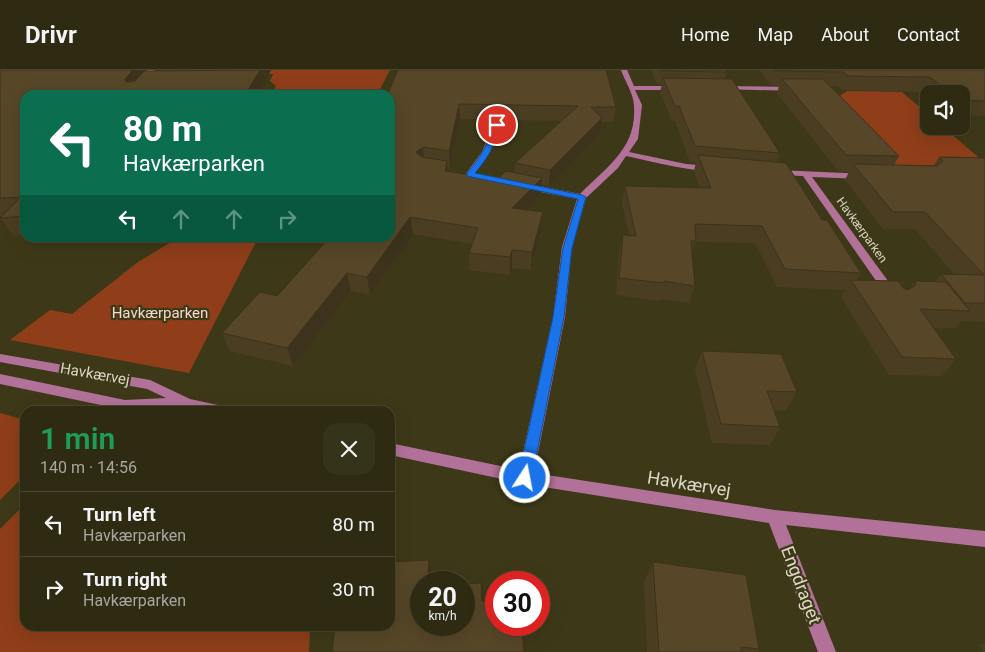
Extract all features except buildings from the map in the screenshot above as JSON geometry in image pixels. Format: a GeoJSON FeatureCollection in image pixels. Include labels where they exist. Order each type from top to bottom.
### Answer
{"type":"FeatureCollection","features":[{"type":"Feature","properties":{"kind":"street"},"geometry":{"type":"LineString","coordinates":[[119,72],[158,70],[140,90]]}},
{"type":"Feature","properties":{"kind":"street"},"geometry":{"type":"LineString","coordinates":[[525,478],[559,317],[567,248],[582,197],[615,166],[634,139],[638,104],[624,70],[619,70]]}},
{"type":"Feature","properties":{"kind":"street"},"geometry":{"type":"LineString","coordinates":[[147,82],[156,82]]}},
{"type":"Feature","properties":{"kind":"street"},"geometry":{"type":"LineString","coordinates":[[632,88],[689,88]]}},
{"type":"Feature","properties":{"kind":"street"},"geometry":{"type":"LineString","coordinates":[[718,88],[803,89]]}},
{"type":"Feature","properties":{"kind":"street"},"geometry":{"type":"LineString","coordinates":[[469,175],[484,158],[492,142],[497,125]]}},
{"type":"Feature","properties":{"kind":"street"},"geometry":{"type":"LineString","coordinates":[[624,153],[686,166],[726,171]]}},
{"type":"Feature","properties":{"kind":"street","name":"Havkærparken"},"geometry":{"type":"LineString","coordinates":[[770,173],[871,176]]}},
{"type":"Feature","properties":{"kind":"street","name":"Havkærparken"},"geometry":{"type":"LineString","coordinates":[[806,174],[897,301]]}},
{"type":"Feature","properties":{"kind":"street"},"geometry":{"type":"LineString","coordinates":[[516,184],[582,197]]}},
{"type":"Feature","properties":{"kind":"street","name":"Havkærvej"},"geometry":{"type":"LineString","coordinates":[[0,358],[150,385],[187,403],[200,406]]}},
{"type":"Feature","properties":{"kind":"street","name":"Havkærvej"},"geometry":{"type":"LineString","coordinates":[[0,379],[125,405],[187,403]]}},
{"type":"Feature","properties":{"kind":"street","name":"Havkærvej"},"geometry":{"type":"LineString","coordinates":[[395,450],[525,478],[775,518],[985,540]]}},
{"type":"Feature","properties":{"kind":"street","name":"Engdraget"},"geometry":{"type":"LineString","coordinates":[[775,518],[827,652]]}},
{"type":"Feature","properties":{"kind":"green space"},"geometry":{"type":"Polygon","coordinates":[[[268,70],[390,70],[380,90],[274,90],[276,86],[270,81],[273,74],[267,74],[268,70]]]}},
{"type":"Feature","properties":{"kind":"green space"},"geometry":{"type":"Polygon","coordinates":[[[847,91],[902,92],[920,107],[920,135],[952,135],[985,163],[985,175],[886,168],[828,104],[847,91]]]}},
{"type":"Feature","properties":{"kind":"green space","name":"Havkærparken"},"geometry":{"type":"Polygon","coordinates":[[[171,242],[256,242],[189,373],[10,340],[50,310],[72,314],[138,262],[171,242]]]}},
{"type":"Feature","properties":{"kind":"green space"},"geometry":{"type":"Polygon","coordinates":[[[0,413],[20,419],[20,480],[0,500],[0,413]]]}},
{"type":"Feature","properties":{"kind":"green space"},"geometry":{"type":"Polygon","coordinates":[[[20,509],[20,631],[310,631],[309,652],[0,652],[0,529],[20,509]]]}},
{"type":"Feature","properties":{"kind":"route"},"geometry":{"type":"LineString","coordinates":[[497,125],[492,142],[484,158],[469,175],[582,197],[567,248],[559,317],[525,478]]}}]}
